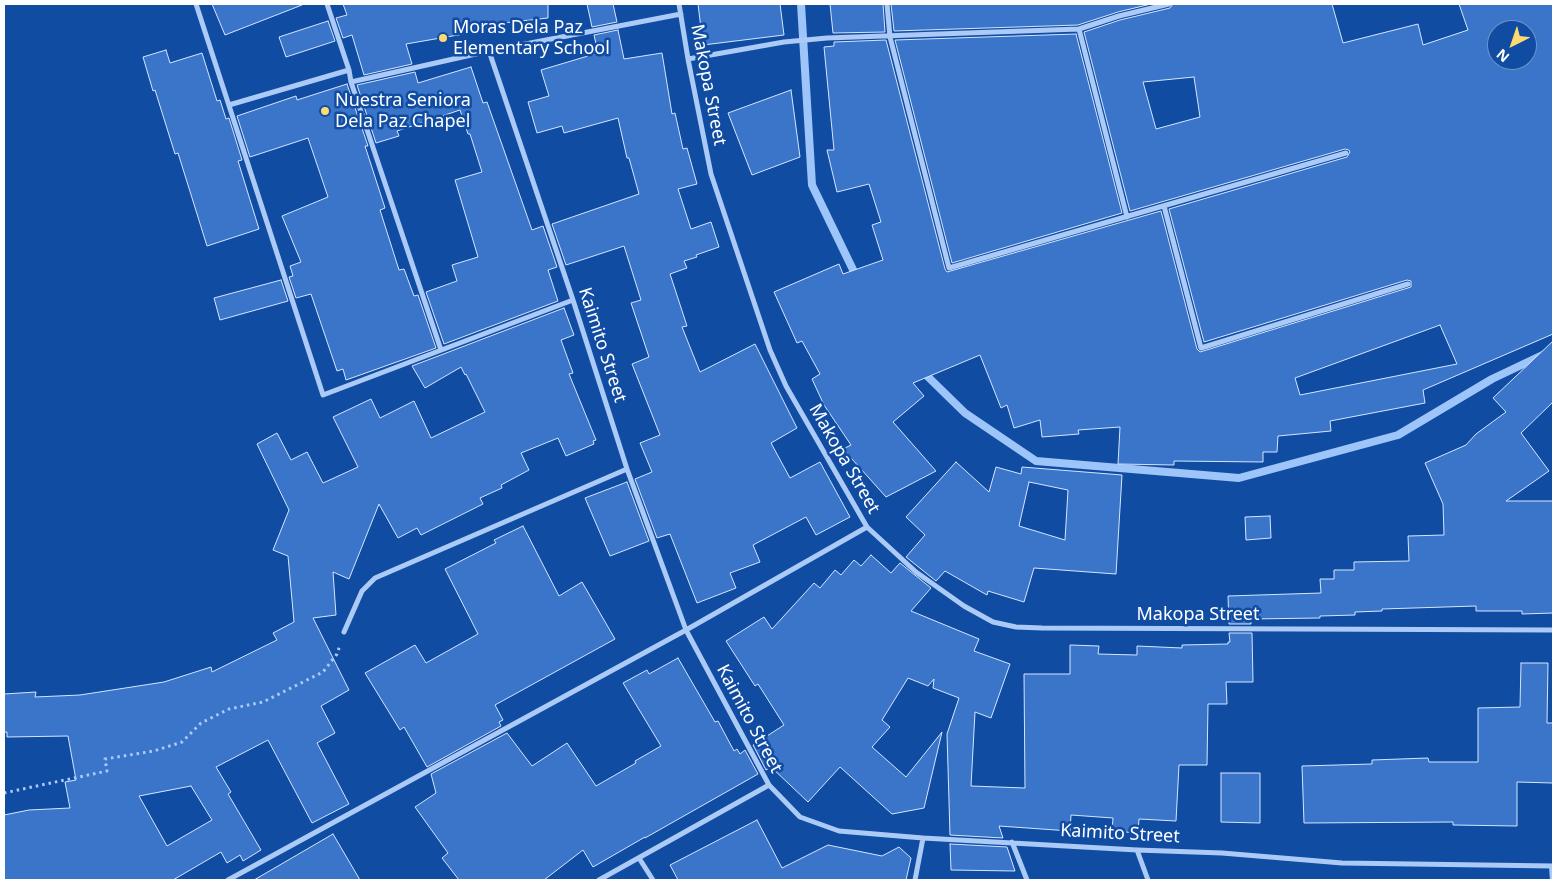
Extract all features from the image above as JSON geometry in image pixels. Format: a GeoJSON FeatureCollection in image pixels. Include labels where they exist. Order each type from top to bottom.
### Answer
{"type":"FeatureCollection","features":[{"type":"Feature","properties":{"kind":"street"},"geometry":{"type":"LineString","coordinates":[[196,4],[323,395],[573,300]]}},
{"type":"Feature","properties":{"kind":"street"},"geometry":{"type":"LineString","coordinates":[[327,4],[349,70],[351,82],[441,350]]}},
{"type":"Feature","properties":{"kind":"street","name":"Makopa Street"},"geometry":{"type":"LineString","coordinates":[[679,4],[688,59],[712,174],[770,350],[786,386],[867,527],[916,572],[964,606],[993,622],[1016,627],[1553,630]]}},
{"type":"Feature","properties":{"kind":"street"},"geometry":{"type":"LineString","coordinates":[[887,4],[890,37],[950,268],[1346,153]]}},
{"type":"Feature","properties":{"kind":"street"},"geometry":{"type":"LineString","coordinates":[[688,59],[784,42],[828,38],[1079,29],[1119,16],[1169,4]]}},
{"type":"Feature","properties":{"kind":"street"},"geometry":{"type":"LineString","coordinates":[[351,82],[489,51],[681,14]]}},
{"type":"Feature","properties":{"kind":"street"},"geometry":{"type":"LineString","coordinates":[[1079,29],[1127,217]]}},
{"type":"Feature","properties":{"kind":"street","name":"Kaimito Street"},"geometry":{"type":"LineString","coordinates":[[489,51],[573,300],[627,468],[686,630],[768,785],[800,817],[839,831],[923,838],[1222,853],[1342,863],[1552,866]]}},
{"type":"Feature","properties":{"kind":"street"},"geometry":{"type":"LineString","coordinates":[[229,105],[349,70]]}},
{"type":"Feature","properties":{"kind":"street"},"geometry":{"type":"LineString","coordinates":[[1164,206],[1201,348],[1408,284]]}},
{"type":"Feature","properties":{"kind":"street"},"geometry":{"type":"LineString","coordinates":[[344,632],[362,591],[375,578],[627,468]]}},
{"type":"Feature","properties":{"kind":"street"},"geometry":{"type":"LineString","coordinates":[[228,880],[686,630],[867,527]]}},
{"type":"Feature","properties":{"kind":"street"},"geometry":{"type":"LineString","coordinates":[[599,880],[768,785]]}},
{"type":"Feature","properties":{"kind":"street"},"geometry":{"type":"LineString","coordinates":[[915,880],[923,838]]}},
{"type":"Feature","properties":{"kind":"street"},"geometry":{"type":"LineString","coordinates":[[1012,842],[1027,880]]}},
{"type":"Feature","properties":{"kind":"street"},"geometry":{"type":"LineString","coordinates":[[1137,850],[1148,880]]}},
{"type":"Feature","properties":{"kind":"street"},"geometry":{"type":"LineString","coordinates":[[639,858],[653,880]]}},
{"type":"Feature","properties":{"kind":"lane"},"geometry":{"type":"LineString","coordinates":[[1552,866],[1552,880]]}},
{"type":"Feature","properties":{"kind":"path"},"geometry":{"type":"LineString","coordinates":[[4,793],[107,771],[105,759],[154,751],[182,742],[201,723],[229,709],[263,702],[323,672],[337,654],[344,632]]}},
{"type":"Feature","properties":{"kind":"building"},"geometry":{"type":"Polygon","coordinates":[[[212,4],[301,4],[302,5],[225,35],[212,4]]]}},
{"type":"Feature","properties":{"kind":"building"},"geometry":{"type":"Polygon","coordinates":[[[343,4],[548,4],[548,18],[486,25],[487,30],[406,44],[412,64],[364,75],[352,35],[343,38],[336,18],[347,15],[343,4]]]}},
{"type":"Feature","properties":{"kind":"building"},"geometry":{"type":"Polygon","coordinates":[[[587,4],[613,4],[617,22],[592,27],[587,4]]]}},
{"type":"Feature","properties":{"kind":"building"},"geometry":{"type":"Polygon","coordinates":[[[698,4],[780,4],[784,35],[703,45],[698,4]]]}},
{"type":"Feature","properties":{"kind":"building"},"geometry":{"type":"Polygon","coordinates":[[[830,4],[883,4],[885,32],[833,33],[830,4]]]}},
{"type":"Feature","properties":{"kind":"building"},"geometry":{"type":"Polygon","coordinates":[[[891,4],[1151,4],[1078,25],[894,31],[891,4]]]}},
{"type":"Feature","properties":{"kind":"building"},"geometry":{"type":"Polygon","coordinates":[[[1173,4],[1332,4],[1343,43],[1418,24],[1423,45],[1468,30],[1459,4],[1553,4],[1553,334],[1423,390],[1425,403],[1330,421],[1331,431],[1278,436],[1277,452],[1263,452],[1263,462],[1174,461],[1174,465],[1118,464],[1120,427],[1078,430],[1079,434],[1042,437],[1040,420],[1014,428],[1007,405],[1001,408],[980,355],[913,383],[924,396],[893,422],[936,471],[886,497],[843,449],[851,445],[824,405],[812,379],[820,374],[802,341],[797,343],[774,292],[839,264],[843,274],[883,260],[872,225],[881,222],[869,184],[837,192],[827,150],[834,150],[824,47],[834,46],[834,42],[886,40],[947,272],[1161,211],[1197,349],[1200,352],[1411,287],[1411,281],[1407,280],[1204,342],[1169,209],[1347,157],[1350,152],[1345,149],[1130,211],[1084,32],[1120,20],[1170,8],[1173,4]],[[1194,77],[1143,82],[1156,129],[1200,117],[1194,77]],[[1440,325],[1295,378],[1300,395],[1457,364],[1440,325]]]}},
{"type":"Feature","properties":{"kind":"building"},"geometry":{"type":"Polygon","coordinates":[[[328,21],[335,41],[286,57],[279,37],[328,21]]]}},
{"type":"Feature","properties":{"kind":"building"},"geometry":{"type":"Polygon","coordinates":[[[618,30],[624,59],[662,53],[672,114],[675,113],[683,149],[687,148],[697,184],[678,189],[691,229],[711,222],[719,247],[684,261],[687,268],[670,274],[687,326],[682,327],[700,372],[755,344],[797,428],[771,443],[790,478],[820,462],[850,517],[816,535],[806,517],[753,545],[760,562],[730,573],[736,588],[697,603],[670,534],[657,538],[635,479],[652,472],[640,443],[660,435],[632,364],[649,357],[631,303],[641,300],[624,246],[566,265],[552,224],[639,194],[629,158],[627,158],[618,118],[564,133],[562,126],[537,133],[528,102],[549,96],[541,70],[598,53],[594,35],[618,30]]]}},
{"type":"Feature","properties":{"kind":"building"},"geometry":{"type":"Polygon","coordinates":[[[1076,34],[1122,213],[952,263],[895,40],[1076,34]]]}},
{"type":"Feature","properties":{"kind":"building"},"geometry":{"type":"Polygon","coordinates":[[[166,50],[170,63],[202,53],[217,101],[220,100],[226,119],[229,118],[242,160],[238,161],[259,229],[207,246],[178,153],[175,154],[143,57],[166,50]]]}},
{"type":"Feature","properties":{"kind":"building"},"geometry":{"type":"Polygon","coordinates":[[[471,67],[483,103],[487,102],[532,230],[543,226],[557,267],[548,270],[558,301],[444,344],[426,292],[457,281],[452,265],[478,257],[455,180],[482,172],[470,134],[468,134],[460,110],[397,131],[399,136],[376,143],[357,85],[415,72],[418,83],[471,67]]]}},
{"type":"Feature","properties":{"kind":"building"},"geometry":{"type":"Polygon","coordinates":[[[347,84],[368,146],[365,146],[385,208],[380,210],[399,270],[404,269],[414,296],[418,295],[436,348],[346,380],[343,369],[337,371],[311,294],[296,298],[289,277],[293,276],[290,266],[301,262],[282,216],[328,197],[308,138],[250,157],[237,116],[296,96],[297,100],[347,84]]]}},
{"type":"Feature","properties":{"kind":"building"},"geometry":{"type":"Polygon","coordinates":[[[791,90],[800,157],[752,175],[728,113],[791,90]]]}},
{"type":"Feature","properties":{"kind":"building"},"geometry":{"type":"Polygon","coordinates":[[[281,280],[288,301],[220,320],[214,298],[281,280]]]}},
{"type":"Feature","properties":{"kind":"building"},"geometry":{"type":"Polygon","coordinates":[[[564,308],[574,335],[561,340],[573,373],[569,374],[596,440],[593,441],[594,444],[566,456],[558,438],[521,453],[529,470],[501,485],[502,488],[480,498],[483,504],[421,535],[417,528],[398,538],[379,504],[349,579],[333,572],[336,615],[313,618],[349,690],[321,706],[335,733],[317,743],[349,804],[312,823],[268,740],[216,767],[231,792],[228,794],[261,850],[243,861],[240,855],[227,863],[221,852],[173,880],[4,880],[4,815],[29,810],[70,808],[65,782],[76,780],[68,736],[7,737],[7,732],[4,732],[4,694],[36,692],[35,697],[80,695],[164,682],[211,667],[212,672],[277,640],[273,633],[294,622],[288,556],[273,550],[289,510],[257,444],[277,433],[291,460],[307,452],[323,483],[358,467],[333,417],[371,399],[380,418],[414,401],[431,438],[485,412],[461,367],[425,388],[412,366],[564,308]],[[191,786],[139,796],[167,846],[212,820],[191,786]]]}},
{"type":"Feature","properties":{"kind":"building"},"geometry":{"type":"Polygon","coordinates":[[[1553,341],[1553,402],[1521,433],[1549,471],[1506,501],[1553,501],[1553,613],[1522,614],[1522,611],[1476,611],[1476,606],[1382,609],[1382,611],[1355,612],[1355,615],[1320,616],[1320,618],[1251,619],[1251,624],[1229,624],[1228,596],[1321,593],[1320,579],[1334,579],[1334,570],[1354,570],[1354,562],[1409,561],[1408,536],[1444,535],[1443,504],[1425,463],[1466,445],[1476,434],[1506,412],[1493,398],[1553,341]]]}},
{"type":"Feature","properties":{"kind":"building"},"geometry":{"type":"Polygon","coordinates":[[[956,462],[989,492],[996,467],[1021,474],[1022,467],[1122,475],[1116,574],[1034,568],[1024,602],[988,591],[987,595],[945,571],[936,581],[906,557],[925,535],[906,517],[956,462]],[[1029,482],[1019,526],[1065,540],[1068,490],[1029,482]]]}},
{"type":"Feature","properties":{"kind":"building"},"geometry":{"type":"Polygon","coordinates":[[[627,482],[649,541],[610,556],[585,498],[627,482]]]}},
{"type":"Feature","properties":{"kind":"building"},"geometry":{"type":"Polygon","coordinates":[[[1270,516],[1271,538],[1246,540],[1245,517],[1270,516]]]}},
{"type":"Feature","properties":{"kind":"building"},"geometry":{"type":"Polygon","coordinates":[[[523,526],[559,596],[582,582],[615,639],[495,705],[503,720],[499,722],[501,726],[427,767],[404,727],[400,730],[365,673],[415,645],[426,663],[478,634],[445,569],[496,543],[494,540],[523,526]]]}},
{"type":"Feature","properties":{"kind":"building"},"geometry":{"type":"Polygon","coordinates":[[[871,555],[891,573],[900,563],[931,588],[911,611],[979,639],[974,651],[1010,664],[991,718],[975,712],[971,786],[1025,788],[1024,674],[1070,674],[1070,645],[1099,646],[1098,654],[1137,655],[1137,646],[1182,648],[1182,645],[1228,644],[1230,642],[1229,633],[1252,633],[1253,682],[1226,682],[1227,704],[1208,704],[1207,765],[1179,765],[1176,821],[1139,819],[1138,833],[1112,831],[1113,818],[1071,815],[1070,831],[999,826],[1003,838],[950,835],[947,734],[959,698],[933,688],[934,679],[928,686],[908,678],[882,720],[890,727],[872,747],[906,777],[942,732],[924,808],[892,814],[840,767],[808,802],[771,767],[766,770],[753,745],[784,725],[758,684],[755,686],[726,641],[764,617],[772,629],[814,583],[820,588],[835,570],[841,575],[854,560],[861,566],[871,555]]]}},
{"type":"Feature","properties":{"kind":"building"},"geometry":{"type":"Polygon","coordinates":[[[678,658],[715,722],[718,721],[734,751],[737,749],[740,754],[745,750],[758,774],[593,867],[583,850],[544,880],[459,880],[442,858],[448,853],[415,807],[436,793],[431,774],[507,733],[532,766],[567,743],[596,786],[661,746],[623,683],[647,670],[649,674],[678,658]]]}},
{"type":"Feature","properties":{"kind":"building"},"geometry":{"type":"Polygon","coordinates":[[[1521,663],[1548,663],[1547,723],[1553,723],[1553,783],[1517,782],[1517,826],[1453,825],[1453,822],[1304,823],[1302,766],[1372,764],[1372,760],[1428,758],[1429,762],[1478,762],[1478,708],[1520,707],[1521,663]]]}},
{"type":"Feature","properties":{"kind":"building"},"geometry":{"type":"Polygon","coordinates":[[[1221,773],[1260,773],[1260,823],[1221,822],[1221,773]]]}},
{"type":"Feature","properties":{"kind":"building"},"geometry":{"type":"Polygon","coordinates":[[[757,820],[782,868],[828,845],[882,856],[899,847],[911,858],[906,880],[678,880],[670,865],[757,820]]]}},
{"type":"Feature","properties":{"kind":"building"},"geometry":{"type":"Polygon","coordinates":[[[333,834],[360,880],[254,880],[333,834]]]}},
{"type":"Feature","properties":{"kind":"building"},"geometry":{"type":"Polygon","coordinates":[[[950,844],[1007,847],[1015,871],[951,870],[950,844]]]}},
{"type":"Feature","properties":{"kind":"waterway"},"geometry":{"type":"LineString","coordinates":[[801,4],[812,185],[857,278]]}},
{"type":"Feature","properties":{"kind":"waterway"},"geometry":{"type":"LineString","coordinates":[[921,370],[965,413],[1036,461],[1239,478],[1398,435],[1492,379],[1553,350]]}},
{"type":"Feature","properties":{"kind":"place","name":"Moras Dela Paz Elementary School"},"geometry":{"type":"Point","coordinates":[443,38]}},
{"type":"Feature","properties":{"kind":"place","name":"Nuestra Seniora Dela Paz Chapel"},"geometry":{"type":"Point","coordinates":[325,111]}}]}
